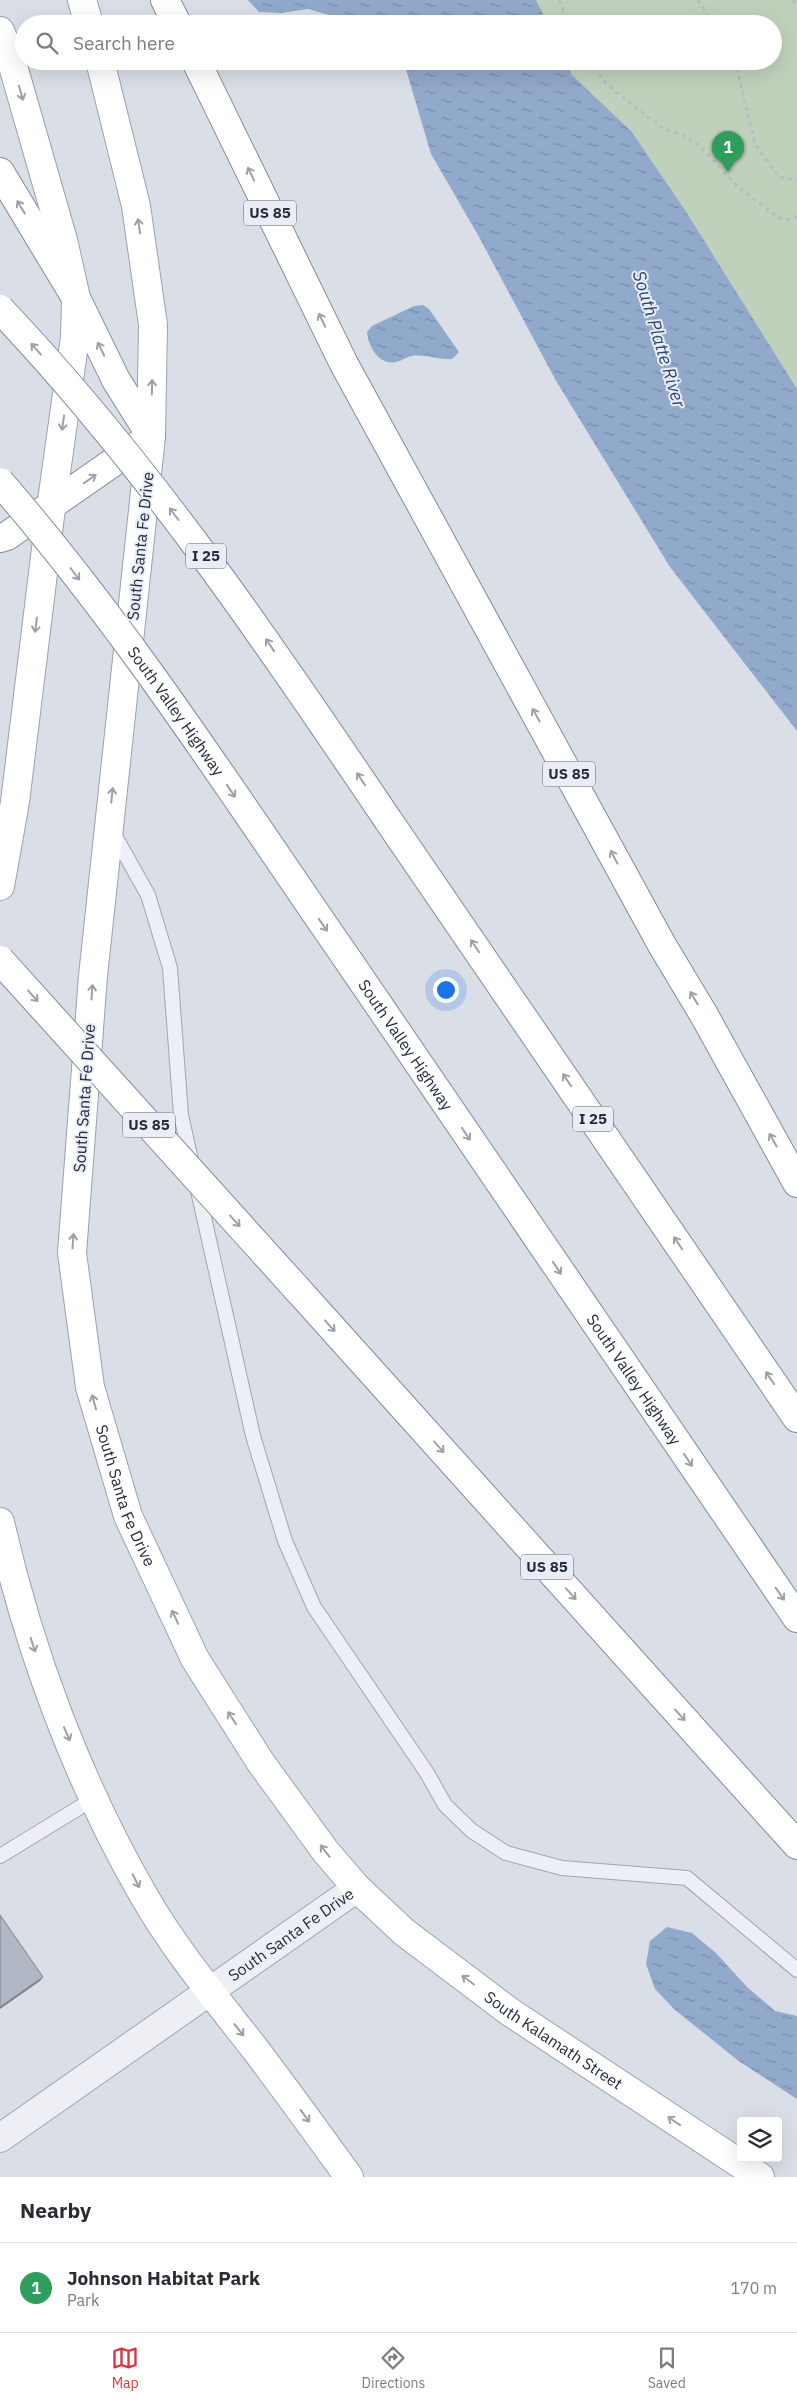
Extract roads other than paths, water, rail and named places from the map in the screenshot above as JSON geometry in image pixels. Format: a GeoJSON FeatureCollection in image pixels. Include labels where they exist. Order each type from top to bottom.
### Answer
{"type":"FeatureCollection","features":[{"type":"Feature","properties":{"kind":"main road"},"geometry":{"type":"LineString","coordinates":[[82,0],[86,15]]}},
{"type":"Feature","properties":{"kind":"main road"},"geometry":{"type":"LineString","coordinates":[[165,0],[172,15]]}},
{"type":"Feature","properties":{"kind":"main road"},"geometry":{"type":"LineString","coordinates":[[0,31],[9,52],[58,223],[76,298],[75,337],[51,508],[15,802],[0,886]]}},
{"type":"Feature","properties":{"kind":"main road","name":"South Santa Fe Drive"},"geometry":{"type":"LineString","coordinates":[[102,70],[136,206],[153,325],[151,436],[93,976],[72,1253],[90,1387],[128,1516],[195,1659],[267,1771],[326,1852],[357,1888]]}},
{"type":"Feature","properties":{"kind":"main road","name":"US 85"},"geometry":{"type":"LineString","coordinates":[[200,70],[344,364],[662,945],[704,1015],[797,1183]]}},
{"type":"Feature","properties":{"kind":"main road"},"geometry":{"type":"LineString","coordinates":[[0,172],[76,298],[116,380],[151,436],[51,508],[7,536],[0,538]]}},
{"type":"Feature","properties":{"kind":"main road","name":"I 25"},"geometry":{"type":"LineString","coordinates":[[0,310],[102,424],[165,502],[262,633],[797,1418]]}},
{"type":"Feature","properties":{"kind":"main road","name":"South Valley Highway"},"geometry":{"type":"LineString","coordinates":[[0,482],[67,563],[146,669],[350,963],[797,1618]]}},
{"type":"Feature","properties":{"kind":"main road","name":"US 85"},"geometry":{"type":"LineString","coordinates":[[0,960],[797,1845]]}},
{"type":"Feature","properties":{"kind":"main road"},"geometry":{"type":"LineString","coordinates":[[0,1522],[19,1601],[48,1689],[95,1798],[144,1896],[208,1992],[276,2077],[349,2177]]}},
{"type":"Feature","properties":{"kind":"main road","name":"South Kalamath Street"},"geometry":{"type":"LineString","coordinates":[[357,1888],[404,1932],[510,2012],[760,2177]]}},
{"type":"Feature","properties":{"kind":"street","name":"South Santa Fe Drive"},"geometry":{"type":"LineString","coordinates":[[0,2138],[357,1888]]}},
{"type":"Feature","properties":{"kind":"lane"},"geometry":{"type":"LineString","coordinates":[[109,825],[148,895],[170,968],[181,1115],[251,1427],[285,1541],[314,1607],[427,1773],[445,1805],[472,1831],[506,1853],[562,1868],[687,1878],[797,1970]]}},
{"type":"Feature","properties":{"kind":"lane"},"geometry":{"type":"LineString","coordinates":[[0,1856],[95,1798]]}},
{"type":"Feature","properties":{"kind":"water"},"geometry":{"type":"Polygon","coordinates":[[[248,0],[536,0],[544,15],[329,15],[308,9],[281,13],[259,12],[248,0]]]}},
{"type":"Feature","properties":{"kind":"water","name":"South Platte River"},"geometry":{"type":"Polygon","coordinates":[[[406,70],[570,70],[572,75],[632,132],[687,213],[797,389],[797,731],[670,567],[555,379],[478,235],[431,154],[406,70]]]}},
{"type":"Feature","properties":{"kind":"water"},"geometry":{"type":"Polygon","coordinates":[[[423,305],[429,309],[459,352],[452,359],[417,356],[390,362],[380,358],[372,349],[367,332],[372,326],[414,306],[423,305]]]}},
{"type":"Feature","properties":{"kind":"water"},"geometry":{"type":"Polygon","coordinates":[[[667,1927],[692,1933],[716,1953],[747,1987],[775,2011],[797,2016],[797,2099],[740,2062],[675,2010],[655,1989],[646,1964],[650,1941],[667,1927]]]}},
{"type":"Feature","properties":{"kind":"place","name":"Johnson Habitat Park"},"geometry":{"type":"Point","coordinates":[728,172]}}]}
